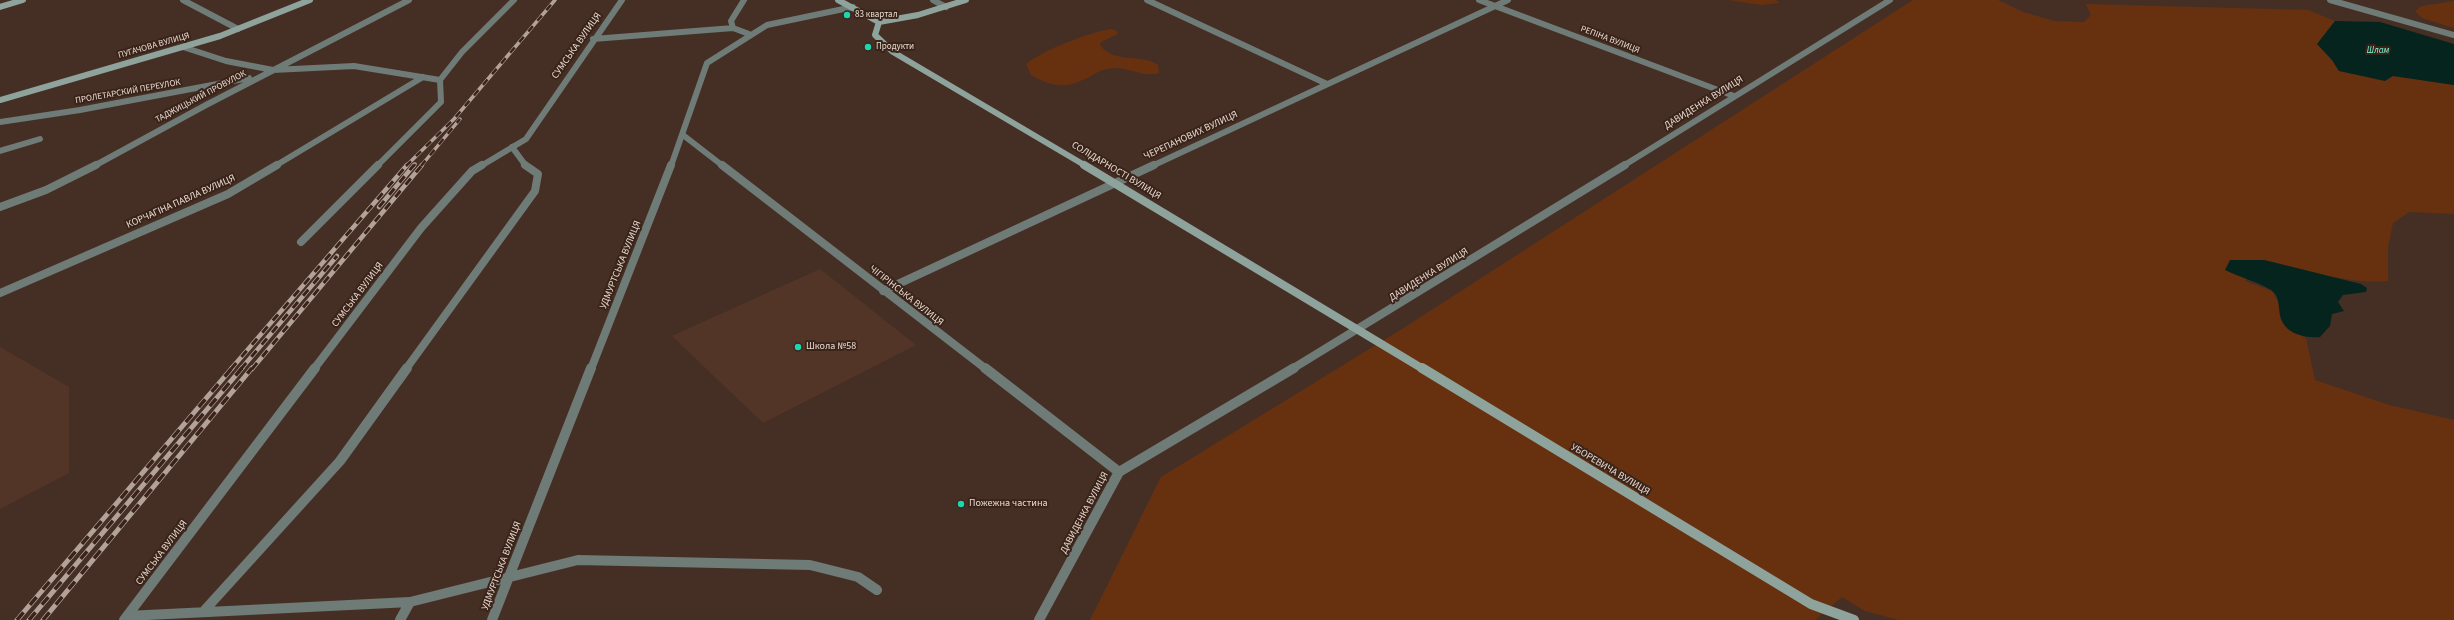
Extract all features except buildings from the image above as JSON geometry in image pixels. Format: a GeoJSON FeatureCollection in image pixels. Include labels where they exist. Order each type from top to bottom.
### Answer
{"type":"FeatureCollection","features":[{"type":"Feature","properties":{"kind":"street"},"geometry":{"type":"LineString","coordinates":[[0,7],[23,0]]}},
{"type":"Feature","properties":{"kind":"street"},"geometry":{"type":"LineString","coordinates":[[183,0],[238,29]]}},
{"type":"Feature","properties":{"kind":"street","name":"ПУГАЧОВА ВУЛИЦЯ"},"geometry":{"type":"LineString","coordinates":[[0,100],[183,47],[238,29],[310,0]]}},
{"type":"Feature","properties":{"kind":"street","name":"ТАДЖИЦЬКИЙ ПРОВУЛОК"},"geometry":{"type":"LineString","coordinates":[[0,207],[41,193],[258,76],[273,70],[409,0]]}},
{"type":"Feature","properties":{"kind":"street"},"geometry":{"type":"LineString","coordinates":[[301,242],[441,102],[440,80],[462,52],[514,0]]}},
{"type":"Feature","properties":{"kind":"street","name":"СУМСЬКА ВУЛИЦЯ"},"geometry":{"type":"LineString","coordinates":[[126,618],[421,228],[472,171],[526,139],[593,39],[622,0]]}},
{"type":"Feature","properties":{"kind":"street"},"geometry":{"type":"LineString","coordinates":[[733,28],[731,22],[744,0]]}},
{"type":"Feature","properties":{"kind":"street"},"geometry":{"type":"LineString","coordinates":[[838,0],[879,22],[918,15],[966,0]]}},
{"type":"Feature","properties":{"kind":"street"},"geometry":{"type":"LineString","coordinates":[[933,0],[946,7]]}},
{"type":"Feature","properties":{"kind":"street"},"geometry":{"type":"LineString","coordinates":[[1147,0],[1327,84]]}},
{"type":"Feature","properties":{"kind":"street","name":"РЕПIНА ВУЛИЦЯ"},"geometry":{"type":"LineString","coordinates":[[1479,0],[1734,96]]}},
{"type":"Feature","properties":{"kind":"street","name":"ЧЕРЕПАНОВИХ ВУЛИЦЯ"},"geometry":{"type":"LineString","coordinates":[[883,291],[1508,0]]}},
{"type":"Feature","properties":{"kind":"street","name":"ДАВИДЕНКА ВУЛИЦЯ"},"geometry":{"type":"LineString","coordinates":[[1039,620],[1119,472],[1359,330],[1890,0]]}},
{"type":"Feature","properties":{"kind":"street"},"geometry":{"type":"LineString","coordinates":[[2330,0],[2454,35]]}},
{"type":"Feature","properties":{"kind":"street","name":"УДМУРТСЬКА ВУЛИЦЯ"},"geometry":{"type":"LineString","coordinates":[[492,620],[683,135],[708,63],[749,34],[767,25],[853,7]]}},
{"type":"Feature","properties":{"kind":"street","name":"СОЛІДАРНОСТІ ВУЛИЦЯ"},"geometry":{"type":"LineString","coordinates":[[879,22],[875,35],[893,52],[1116,182],[1359,330]]}},
{"type":"Feature","properties":{"kind":"street"},"geometry":{"type":"LineString","coordinates":[[593,39],[733,28],[749,34]]}},
{"type":"Feature","properties":{"kind":"street"},"geometry":{"type":"LineString","coordinates":[[183,47],[226,62],[273,70],[354,66],[440,80]]}},
{"type":"Feature","properties":{"kind":"street","name":"ПРОЛЕТАРСКИЙ ПЕРЕУЛОК"},"geometry":{"type":"LineString","coordinates":[[0,122],[80,110],[258,76]]}},
{"type":"Feature","properties":{"kind":"street","name":"КОРЧАГІНА ПАВЛА ВУЛИЦЯ"},"geometry":{"type":"LineString","coordinates":[[0,293],[228,194],[423,77]]}},
{"type":"Feature","properties":{"kind":"street","name":"ЧIГIРIНСЬКА ВУЛИЦЯ"},"geometry":{"type":"LineString","coordinates":[[683,135],[1119,472]]}},
{"type":"Feature","properties":{"kind":"street"},"geometry":{"type":"LineString","coordinates":[[0,151],[40,139]]}},
{"type":"Feature","properties":{"kind":"street"},"geometry":{"type":"LineString","coordinates":[[203,612],[340,461],[535,190],[538,174],[525,165],[512,148]]}},
{"type":"Feature","properties":{"kind":"street","name":"УБОРЕВИЧА ВУЛИЦЯ"},"geometry":{"type":"LineString","coordinates":[[1359,330],[1811,604],[1854,620]]}},
{"type":"Feature","properties":{"kind":"street"},"geometry":{"type":"LineString","coordinates":[[126,618],[203,612],[410,602],[509,576],[578,560],[810,565],[858,577],[877,590]]}},
{"type":"Feature","properties":{"kind":"street"},"geometry":{"type":"LineString","coordinates":[[400,620],[410,602]]}},
{"type":"Feature","properties":{"kind":"shaded area"},"geometry":{"type":"Polygon","coordinates":[[[1728,0],[1776,0],[1779,3],[1761,5],[1728,0]]]}},
{"type":"Feature","properties":{"kind":"shaded area"},"geometry":{"type":"Polygon","coordinates":[[[1913,0],[1998,0],[2023,12],[2055,21],[2084,22],[2091,15],[2086,4],[2308,10],[2335,21],[2317,44],[2332,60],[2339,71],[2393,76],[2454,85],[2454,214],[2409,212],[2393,223],[2388,247],[2388,281],[2357,281],[2264,260],[2245,281],[2272,291],[2279,304],[2282,321],[2290,330],[2306,338],[2315,380],[2389,405],[2454,420],[2454,620],[1899,620],[1865,611],[1842,597],[1815,620],[1090,620],[1161,477],[1402,329],[1913,0]]]}},
{"type":"Feature","properties":{"kind":"shaded area"},"geometry":{"type":"Polygon","coordinates":[[[2454,1],[2454,28],[2422,18],[2415,11],[2422,6],[2454,1]]]}},
{"type":"Feature","properties":{"kind":"shaded area"},"geometry":{"type":"Polygon","coordinates":[[[1110,29],[1116,30],[1118,34],[1101,42],[1100,45],[1106,51],[1120,57],[1151,61],[1158,65],[1159,73],[1148,74],[1120,68],[1111,68],[1102,70],[1082,80],[1067,85],[1054,84],[1031,75],[1026,64],[1043,53],[1090,34],[1110,29]]]}},
{"type":"Feature","properties":{"kind":"shaded area","name":"Школа №58"},"geometry":{"type":"Polygon","coordinates":[[[820,269],[916,345],[763,423],[672,336],[820,269]]]}},
{"type":"Feature","properties":{"kind":"shaded area"},"geometry":{"type":"Polygon","coordinates":[[[0,347],[69,387],[69,473],[0,509],[0,347]]]}},
{"type":"Feature","properties":{"kind":"water","name":"Шлам"},"geometry":{"type":"Polygon","coordinates":[[[2335,21],[2380,22],[2454,44],[2454,85],[2393,76],[2385,81],[2339,71],[2332,60],[2317,44],[2335,21]]]}},
{"type":"Feature","properties":{"kind":"water"},"geometry":{"type":"Polygon","coordinates":[[[2230,260],[2264,260],[2361,284],[2367,288],[2366,292],[2343,295],[2338,302],[2344,311],[2332,314],[2330,326],[2320,337],[2298,335],[2289,330],[2282,321],[2277,297],[2274,293],[2260,284],[2225,270],[2230,260]]]}},
{"type":"Feature","properties":{"kind":"railway"},"geometry":{"type":"LineString","coordinates":[[407,165],[454,119],[555,0]]}},
{"type":"Feature","properties":{"kind":"railway"},"geometry":{"type":"LineString","coordinates":[[421,166],[460,119]]}},
{"type":"Feature","properties":{"kind":"railway"},"geometry":{"type":"LineString","coordinates":[[231,369],[407,165]]}},
{"type":"Feature","properties":{"kind":"railway"},"geometry":{"type":"LineString","coordinates":[[379,207],[414,165]]}},
{"type":"Feature","properties":{"kind":"railway"},"geometry":{"type":"LineString","coordinates":[[252,369],[422,165]]}},
{"type":"Feature","properties":{"kind":"railway"},"geometry":{"type":"LineString","coordinates":[[241,369],[337,256]]}},
{"type":"Feature","properties":{"kind":"railway"},"geometry":{"type":"LineString","coordinates":[[17,620],[232,368]]}},
{"type":"Feature","properties":{"kind":"railway"},"geometry":{"type":"LineString","coordinates":[[29,620],[242,368]]}},
{"type":"Feature","properties":{"kind":"railway"},"geometry":{"type":"LineString","coordinates":[[43,620],[252,368]]}},
{"type":"Feature","properties":{"kind":"place","name":"83 квартал"},"geometry":{"type":"Point","coordinates":[847,15]}},
{"type":"Feature","properties":{"kind":"place","name":"Продукти"},"geometry":{"type":"Point","coordinates":[868,47]}},
{"type":"Feature","properties":{"kind":"place","name":"Школа №58"},"geometry":{"type":"Point","coordinates":[798,347]}},
{"type":"Feature","properties":{"kind":"place","name":"Пожежна частина"},"geometry":{"type":"Point","coordinates":[961,504]}}]}
